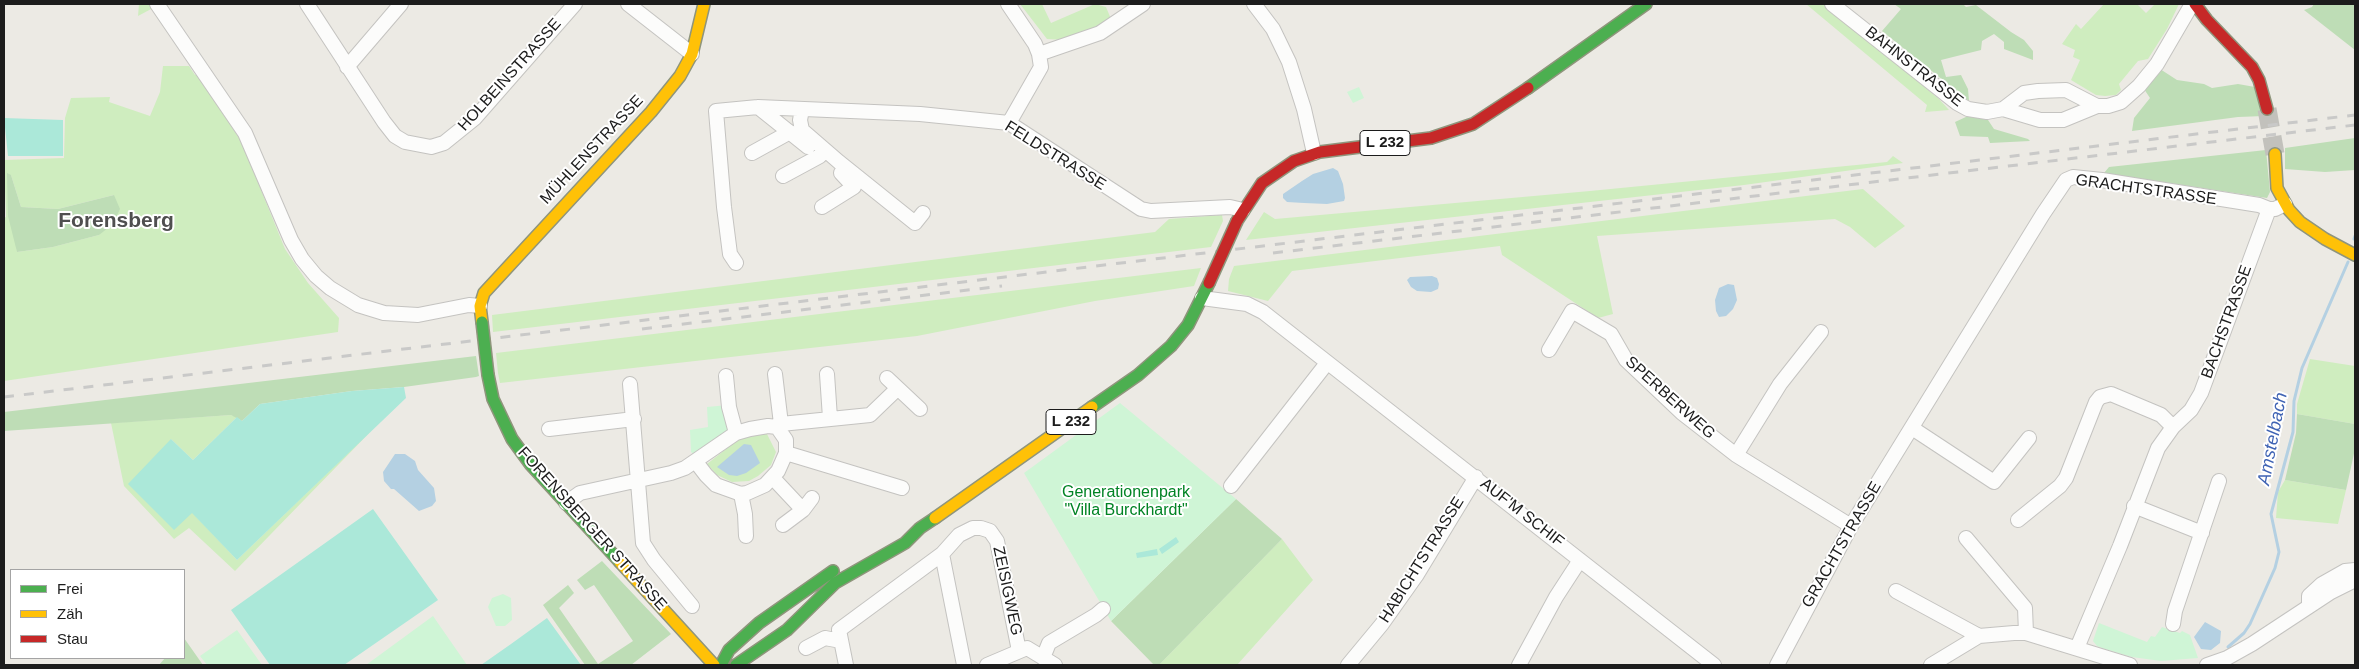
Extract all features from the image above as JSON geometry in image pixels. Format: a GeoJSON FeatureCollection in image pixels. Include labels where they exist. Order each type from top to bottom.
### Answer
{"type":"FeatureCollection","features":[{"type":"Feature","properties":{"kind":"main road","name":"MÜHLENSTRASSE"},"geometry":{"type":"LineString","coordinates":[[480,306],[484,294],[496,279],[651,112],[680,76],[692,54],[704,4]]}},
{"type":"Feature","properties":{"kind":"main road","name":"L 232"},"geometry":{"type":"LineString","coordinates":[[736,665],[787,630],[835,583],[905,543],[920,528],[1138,375],[1171,346],[1188,325],[1240,216],[1262,183],[1276,171],[1314,153],[1431,138],[1473,124],[1552,72],[1646,4]]}},
{"type":"Feature","properties":{"kind":"main road"},"geometry":{"type":"LineString","coordinates":[[2194,4],[2252,67],[2259,80],[2267,109]]}},
{"type":"Feature","properties":{"kind":"main road"},"geometry":{"type":"LineString","coordinates":[[2275,154],[2277,188],[2285,204],[2300,222],[2325,239],[2352,253]]}},
{"type":"Feature","properties":{"kind":"main road","name":"FORENSBERGER STRASSE"},"geometry":{"type":"LineString","coordinates":[[480,306],[488,375],[493,399],[512,439],[531,465],[714,665]]}},
{"type":"Feature","properties":{"kind":"main road","name":"L 232"},"geometry":{"type":"LineString","coordinates":[[721,665],[729,650],[758,623],[801,592],[849,561],[901,535],[920,528]]}},
{"type":"Feature","properties":{"kind":"street"},"geometry":{"type":"LineString","coordinates":[[157,4],[236,119],[255,154],[291,240],[302,259],[316,276],[330,288],[358,305],[384,313],[418,315],[469,305],[480,306]]}},
{"type":"Feature","properties":{"kind":"street","name":"HOLBEINSTRASSE"},"geometry":{"type":"LineString","coordinates":[[307,4],[347,67],[395,136],[405,142],[431,147],[444,143],[474,118],[575,4]]}},
{"type":"Feature","properties":{"kind":"street"},"geometry":{"type":"LineString","coordinates":[[347,67],[401,4]]}},
{"type":"Feature","properties":{"kind":"street"},"geometry":{"type":"LineString","coordinates":[[628,4],[692,54]]}},
{"type":"Feature","properties":{"kind":"street"},"geometry":{"type":"LineString","coordinates":[[1008,4],[1035,44],[1040,54],[1041,67],[1009,123]]}},
{"type":"Feature","properties":{"kind":"street"},"geometry":{"type":"LineString","coordinates":[[1040,54],[1100,33],[1143,4]]}},
{"type":"Feature","properties":{"kind":"street"},"geometry":{"type":"LineString","coordinates":[[1254,4],[1272,29],[1288,62],[1304,109],[1314,153]]}},
{"type":"Feature","properties":{"kind":"street","name":"BAHNSTRASSE"},"geometry":{"type":"LineString","coordinates":[[1832,4],[1957,104],[1979,111],[2003,109],[2040,120],[2063,120],[2097,106],[2108,106],[2120,102],[2139,86],[2156,64],[2194,4]]}},
{"type":"Feature","properties":{"kind":"street","name":"BAHNSTRASSE"},"geometry":{"type":"LineString","coordinates":[[2003,109],[2029,92],[2066,90],[2097,106]]}},
{"type":"Feature","properties":{"kind":"street"},"geometry":{"type":"LineString","coordinates":[[758,107],[851,182],[854,187],[822,207]]}},
{"type":"Feature","properties":{"kind":"street","name":"FELDSTRASSE"},"geometry":{"type":"LineString","coordinates":[[736,263],[730,254],[716,110],[758,107],[920,114],[1009,123],[1126,202],[1141,209],[1162,210],[1230,206],[1240,216]]}},
{"type":"Feature","properties":{"kind":"street"},"geometry":{"type":"LineString","coordinates":[[802,110],[800,120],[802,130],[839,162],[915,223],[923,213]]}},
{"type":"Feature","properties":{"kind":"street"},"geometry":{"type":"LineString","coordinates":[[752,153],[790,132]]}},
{"type":"Feature","properties":{"kind":"street"},"geometry":{"type":"LineString","coordinates":[[783,176],[820,156]]}},
{"type":"Feature","properties":{"kind":"street","name":"GRACHTSTRASSE"},"geometry":{"type":"LineString","coordinates":[[1777,665],[1851,526],[2066,180],[2073,176],[2102,180],[2259,205],[2269,209]]}},
{"type":"Feature","properties":{"kind":"street"},"geometry":{"type":"LineString","coordinates":[[2269,209],[2275,209],[2285,204]]}},
{"type":"Feature","properties":{"kind":"street","name":"BACHSTRASSE"},"geometry":{"type":"LineString","coordinates":[[2077,648],[2120,546],[2158,448],[2173,427],[2191,410],[2201,393],[2269,209]]}},
{"type":"Feature","properties":{"kind":"street","name":"AUF'M SCHIF"},"geometry":{"type":"LineString","coordinates":[[1202,298],[1247,304],[1263,312],[1714,665]]}},
{"type":"Feature","properties":{"kind":"street","name":"SPERBERWEG"},"geometry":{"type":"LineString","coordinates":[[1549,350],[1572,311],[1611,334],[1626,360],[1682,413],[1736,455],[1851,526]]}},
{"type":"Feature","properties":{"kind":"street"},"geometry":{"type":"LineString","coordinates":[[1736,455],[1780,384],[1821,332]]}},
{"type":"Feature","properties":{"kind":"street"},"geometry":{"type":"LineString","coordinates":[[1231,486],[1327,363]]}},
{"type":"Feature","properties":{"kind":"street"},"geometry":{"type":"LineString","coordinates":[[696,462],[716,484],[741,494],[757,490],[773,478],[783,463],[786,453],[786,440],[779,426],[775,374]]}},
{"type":"Feature","properties":{"kind":"street"},"geometry":{"type":"LineString","coordinates":[[827,374],[830,418]]}},
{"type":"Feature","properties":{"kind":"street"},"geometry":{"type":"LineString","coordinates":[[726,376],[729,407],[736,434]]}},
{"type":"Feature","properties":{"kind":"street"},"geometry":{"type":"LineString","coordinates":[[630,384],[643,543],[654,560],[692,606]]}},
{"type":"Feature","properties":{"kind":"street"},"geometry":{"type":"LineString","coordinates":[[566,503],[580,493],[672,473],[696,462],[736,434],[759,428],[830,418],[870,415],[892,384],[920,409]]}},
{"type":"Feature","properties":{"kind":"street"},"geometry":{"type":"LineString","coordinates":[[2018,520],[2060,486],[2066,478],[2096,402],[2100,398],[2111,394],[2162,415],[2173,427]]}},
{"type":"Feature","properties":{"kind":"street"},"geometry":{"type":"LineString","coordinates":[[549,429],[634,419]]}},
{"type":"Feature","properties":{"kind":"street"},"geometry":{"type":"LineString","coordinates":[[1912,428],[1994,482],[2029,438]]}},
{"type":"Feature","properties":{"kind":"street"},"geometry":{"type":"LineString","coordinates":[[786,453],[902,488]]}},
{"type":"Feature","properties":{"kind":"street","name":"HABICHTSTRASSE"},"geometry":{"type":"LineString","coordinates":[[1348,665],[1382,624],[1416,576],[1476,477]]}},
{"type":"Feature","properties":{"kind":"street"},"geometry":{"type":"LineString","coordinates":[[773,478],[803,510]]}},
{"type":"Feature","properties":{"kind":"street"},"geometry":{"type":"LineString","coordinates":[[2173,624],[2175,611],[2219,481]]}},
{"type":"Feature","properties":{"kind":"street"},"geometry":{"type":"LineString","coordinates":[[741,494],[745,514],[746,536]]}},
{"type":"Feature","properties":{"kind":"street"},"geometry":{"type":"LineString","coordinates":[[782,525],[803,510],[812,498]]}},
{"type":"Feature","properties":{"kind":"street"},"geometry":{"type":"LineString","coordinates":[[2134,506],[2202,533]]}},
{"type":"Feature","properties":{"kind":"street","name":"ZEISIGWEG"},"geometry":{"type":"LineString","coordinates":[[841,641],[839,630],[942,554],[959,535],[973,528],[981,528],[990,531],[997,541],[1019,651]]}},
{"type":"Feature","properties":{"kind":"street"},"geometry":{"type":"LineString","coordinates":[[1966,538],[2025,608],[2026,633]]}},
{"type":"Feature","properties":{"kind":"street"},"geometry":{"type":"LineString","coordinates":[[942,554],[964,665]]}},
{"type":"Feature","properties":{"kind":"street"},"geometry":{"type":"LineString","coordinates":[[1519,665],[1556,597],[1580,560]]}},
{"type":"Feature","properties":{"kind":"street"},"geometry":{"type":"LineString","coordinates":[[2309,606],[2309,596],[2322,584],[2345,571],[2355,570]]}},
{"type":"Feature","properties":{"kind":"street"},"geometry":{"type":"LineString","coordinates":[[2207,665],[2227,658],[2252,644],[2309,606],[2355,580]]}},
{"type":"Feature","properties":{"kind":"street"},"geometry":{"type":"LineString","coordinates":[[1896,591],[1979,636]]}},
{"type":"Feature","properties":{"kind":"street"},"geometry":{"type":"LineString","coordinates":[[1043,658],[1049,644],[1096,616],[1103,609]]}},
{"type":"Feature","properties":{"kind":"street"},"geometry":{"type":"LineString","coordinates":[[1931,665],[1979,636],[2000,633],[2026,633],[2130,665]]}},
{"type":"Feature","properties":{"kind":"street"},"geometry":{"type":"LineString","coordinates":[[806,648],[825,638],[841,641],[846,665]]}},
{"type":"Feature","properties":{"kind":"street"},"geometry":{"type":"LineString","coordinates":[[988,665],[1027,648],[1055,665]]}},
{"type":"Feature","properties":{"kind":"green space"},"geometry":{"type":"Polygon","coordinates":[[[139,4],[150,4],[153,8],[138,16],[139,4]]]}},
{"type":"Feature","properties":{"kind":"green space"},"geometry":{"type":"Polygon","coordinates":[[[1020,4],[1042,4],[1051,23],[1095,4],[1106,7],[1111,19],[1106,23],[1065,40],[1047,39],[1020,4]]]}},
{"type":"Feature","properties":{"kind":"green space"},"geometry":{"type":"Polygon","coordinates":[[[1806,4],[1824,4],[1939,99],[1949,110],[1925,112],[1927,105],[1806,4]]]}},
{"type":"Feature","properties":{"kind":"green space"},"geometry":{"type":"Polygon","coordinates":[[[1894,4],[1963,4],[1966,7],[1976,5],[2024,40],[2033,51],[2033,60],[2004,49],[2004,42],[1994,34],[1982,41],[1981,50],[1941,60],[1946,77],[1961,75],[1968,89],[1969,101],[1882,31],[1901,9],[1894,4]]]}},
{"type":"Feature","properties":{"kind":"green space"},"geometry":{"type":"Polygon","coordinates":[[[2104,4],[2137,4],[2146,13],[2155,4],[2179,4],[2167,29],[2148,59],[2138,61],[2119,84],[2121,90],[2116,95],[2105,96],[2096,95],[2071,80],[2080,60],[2073,57],[2075,50],[2062,44],[2076,24],[2081,29],[2104,4]]]}},
{"type":"Feature","properties":{"kind":"green space"},"geometry":{"type":"Polygon","coordinates":[[[2314,4],[2355,4],[2355,50],[2304,10],[2312,7],[2314,4]]]}},
{"type":"Feature","properties":{"kind":"green space"},"geometry":{"type":"Polygon","coordinates":[[[163,66],[189,66],[195,75],[198,74],[242,143],[285,249],[308,283],[339,318],[338,332],[4,381],[4,218],[6,217],[4,160],[64,158],[65,118],[71,98],[110,97],[109,102],[150,116],[160,92],[163,66]],[[11,175],[17,252],[53,247],[99,235],[114,195],[58,209],[21,207],[11,175]]]}},
{"type":"Feature","properties":{"kind":"green space"},"geometry":{"type":"Polygon","coordinates":[[[2160,69],[2177,80],[2204,84],[2212,88],[2238,84],[2255,87],[2264,116],[2238,117],[2132,131],[2134,118],[2150,98],[2144,89],[2160,69]]]}},
{"type":"Feature","properties":{"kind":"green space"},"geometry":{"type":"Polygon","coordinates":[[[1359,87],[1364,98],[1353,103],[1347,92],[1359,87]]]}},
{"type":"Feature","properties":{"kind":"green space"},"geometry":{"type":"Polygon","coordinates":[[[1968,116],[1988,120],[1994,129],[2030,141],[1990,143],[1988,137],[1960,136],[1955,122],[1968,116]]]}},
{"type":"Feature","properties":{"kind":"green space"},"geometry":{"type":"Polygon","coordinates":[[[2355,138],[2355,170],[2325,172],[2285,169],[2285,148],[2355,138]]]}},
{"type":"Feature","properties":{"kind":"green space"},"geometry":{"type":"Polygon","coordinates":[[[2266,150],[2270,192],[2267,198],[2104,173],[2109,167],[2266,150]]]}},
{"type":"Feature","properties":{"kind":"green space"},"geometry":{"type":"Polygon","coordinates":[[[1893,156],[1903,163],[1744,185],[1246,240],[1264,212],[1275,219],[1590,191],[1887,162],[1893,156]]]}},
{"type":"Feature","properties":{"kind":"green space"},"geometry":{"type":"Polygon","coordinates":[[[7,173],[11,175],[21,207],[58,209],[114,195],[120,209],[113,224],[99,235],[53,247],[17,252],[8,216],[7,173]]]}},
{"type":"Feature","properties":{"kind":"green space"},"geometry":{"type":"Polygon","coordinates":[[[1863,189],[1905,226],[1875,248],[1850,227],[1835,219],[1597,236],[1613,314],[1598,318],[1502,255],[1500,246],[1292,271],[1268,301],[1228,291],[1229,279],[1234,266],[1863,189]]]}},
{"type":"Feature","properties":{"kind":"green space"},"geometry":{"type":"Polygon","coordinates":[[[1222,215],[1223,221],[1211,247],[493,332],[492,315],[1155,232],[1169,219],[1222,215]]]}},
{"type":"Feature","properties":{"kind":"green space"},"geometry":{"type":"Polygon","coordinates":[[[1201,268],[1194,286],[1095,301],[917,336],[500,383],[498,373],[496,353],[1201,268]]]}},
{"type":"Feature","properties":{"kind":"green space"},"geometry":{"type":"Polygon","coordinates":[[[476,356],[479,376],[476,377],[260,404],[242,421],[231,415],[4,431],[4,412],[476,356]]]}},
{"type":"Feature","properties":{"kind":"green space"},"geometry":{"type":"Polygon","coordinates":[[[2310,359],[2355,366],[2355,424],[2297,414],[2297,404],[2310,359]]]}},
{"type":"Feature","properties":{"kind":"green space","name":"Generationenpark \"Villa Burckhardt\""},"geometry":{"type":"Polygon","coordinates":[[[1120,403],[1236,499],[1111,621],[1024,473],[1120,403]]]}},
{"type":"Feature","properties":{"kind":"green space"},"geometry":{"type":"Polygon","coordinates":[[[728,405],[730,434],[697,456],[691,452],[690,430],[708,427],[707,407],[728,405]]]}},
{"type":"Feature","properties":{"kind":"green space"},"geometry":{"type":"Polygon","coordinates":[[[2297,414],[2355,424],[2355,449],[2346,490],[2285,480],[2296,433],[2297,414]]]}},
{"type":"Feature","properties":{"kind":"green space"},"geometry":{"type":"Polygon","coordinates":[[[231,415],[237,417],[193,460],[171,439],[192,512],[237,560],[375,427],[235,571],[189,528],[174,539],[124,486],[111,423],[231,415]]]}},
{"type":"Feature","properties":{"kind":"green space"},"geometry":{"type":"Polygon","coordinates":[[[767,434],[776,452],[771,465],[749,481],[732,482],[717,475],[707,464],[740,438],[767,434]]]}},
{"type":"Feature","properties":{"kind":"green space"},"geometry":{"type":"Polygon","coordinates":[[[2285,480],[2346,490],[2338,524],[2276,518],[2278,492],[2285,480]]]}},
{"type":"Feature","properties":{"kind":"green space"},"geometry":{"type":"Polygon","coordinates":[[[1236,499],[1282,539],[1159,665],[1154,665],[1111,621],[1236,499]]]}},
{"type":"Feature","properties":{"kind":"green space"},"geometry":{"type":"Polygon","coordinates":[[[1282,539],[1313,580],[1237,665],[1159,665],[1282,539]]]}},
{"type":"Feature","properties":{"kind":"green space"},"geometry":{"type":"Polygon","coordinates":[[[602,561],[671,634],[631,665],[585,665],[543,605],[568,585],[574,593],[559,608],[598,664],[633,641],[594,585],[585,590],[577,580],[602,561]]]}},
{"type":"Feature","properties":{"kind":"green space"},"geometry":{"type":"Polygon","coordinates":[[[503,594],[511,598],[512,620],[505,626],[496,626],[488,607],[492,598],[503,594]]]}},
{"type":"Feature","properties":{"kind":"green space"},"geometry":{"type":"Polygon","coordinates":[[[433,616],[467,665],[366,665],[433,616]]]}},
{"type":"Feature","properties":{"kind":"green space"},"geometry":{"type":"Polygon","coordinates":[[[2099,623],[2147,642],[2151,636],[2155,637],[2162,627],[2180,633],[2182,631],[2190,635],[2198,658],[2161,661],[2132,657],[2105,649],[2097,646],[2093,641],[2099,623]]]}},
{"type":"Feature","properties":{"kind":"green space"},"geometry":{"type":"Polygon","coordinates":[[[237,630],[262,665],[207,665],[200,656],[237,630]]]}},
{"type":"Feature","properties":{"kind":"green space"},"geometry":{"type":"Polygon","coordinates":[[[185,639],[203,665],[159,665],[164,659],[185,659],[185,639]]]}},
{"type":"Feature","properties":{"kind":"shaded area"},"geometry":{"type":"Polygon","coordinates":[[[4,118],[63,120],[63,156],[8,156],[4,118]]]}},
{"type":"Feature","properties":{"kind":"shaded area"},"geometry":{"type":"Polygon","coordinates":[[[1333,168],[1338,171],[1343,184],[1344,201],[1327,204],[1304,203],[1287,202],[1283,198],[1283,194],[1313,174],[1333,168]]]}},
{"type":"Feature","properties":{"kind":"shaded area"},"geometry":{"type":"Polygon","coordinates":[[[1432,276],[1437,278],[1439,284],[1438,289],[1431,292],[1417,291],[1411,287],[1407,280],[1410,277],[1432,276]]]}},
{"type":"Feature","properties":{"kind":"shaded area"},"geometry":{"type":"Polygon","coordinates":[[[1728,284],[1734,285],[1737,300],[1733,309],[1726,316],[1719,317],[1716,311],[1715,300],[1719,288],[1728,284]]]}},
{"type":"Feature","properties":{"kind":"shaded area"},"geometry":{"type":"Polygon","coordinates":[[[404,387],[406,398],[237,560],[192,513],[174,530],[128,484],[171,439],[193,460],[237,417],[242,421],[260,404],[352,391],[404,387]]]}},
{"type":"Feature","properties":{"kind":"shaded area"},"geometry":{"type":"Polygon","coordinates":[[[744,444],[751,445],[760,463],[746,473],[737,476],[729,475],[717,467],[744,444]]]}},
{"type":"Feature","properties":{"kind":"shaded area"},"geometry":{"type":"Polygon","coordinates":[[[395,454],[405,454],[415,461],[418,470],[434,488],[436,501],[432,506],[419,511],[394,489],[391,489],[384,481],[383,472],[395,454]]]}},
{"type":"Feature","properties":{"kind":"shaded area"},"geometry":{"type":"Polygon","coordinates":[[[373,509],[438,600],[344,665],[270,665],[231,610],[373,509]]]}},
{"type":"Feature","properties":{"kind":"shaded area"},"geometry":{"type":"Polygon","coordinates":[[[1176,537],[1179,542],[1162,554],[1159,549],[1176,537]]]}},
{"type":"Feature","properties":{"kind":"shaded area"},"geometry":{"type":"Polygon","coordinates":[[[1157,549],[1158,555],[1137,558],[1136,553],[1157,549]]]}},
{"type":"Feature","properties":{"kind":"shaded area"},"geometry":{"type":"Polygon","coordinates":[[[547,618],[581,665],[481,665],[511,644],[547,618]]]}},
{"type":"Feature","properties":{"kind":"shaded area"},"geometry":{"type":"Polygon","coordinates":[[[2205,622],[2221,631],[2220,643],[2211,650],[2201,649],[2194,637],[2205,622]]]}},
{"type":"Feature","properties":{"kind":"waterway","name":"Amstelbach"},"geometry":{"type":"LineString","coordinates":[[2228,647],[2244,633],[2250,624],[2275,568],[2279,552],[2271,514],[2293,432],[2294,401],[2302,368],[2348,262]]}},
{"type":"Feature","properties":{"kind":"tunnel"},"geometry":{"type":"LineString","coordinates":[[2267,109],[2275,154]]}},
{"type":"Feature","properties":{"kind":"railway"},"geometry":{"type":"LineString","coordinates":[[4,397],[2355,115]]}},
{"type":"Feature","properties":{"kind":"railway"},"geometry":{"type":"LineString","coordinates":[[1273,253],[2355,125]]}},
{"type":"Feature","properties":{"kind":"railway"},"geometry":{"type":"LineString","coordinates":[[642,329],[1002,286]]}},
{"type":"Feature","properties":{"kind":"traffic: fast"},"geometry":{"type":"LineString","coordinates":[[1528,88],[1646,4]]}},
{"type":"Feature","properties":{"kind":"traffic: fast"},"geometry":{"type":"LineString","coordinates":[[1092,407],[1138,375],[1171,346],[1188,325],[1209,283]]}},
{"type":"Feature","properties":{"kind":"traffic: fast"},"geometry":{"type":"LineString","coordinates":[[482,322],[488,375]]}},
{"type":"Feature","properties":{"kind":"traffic: fast"},"geometry":{"type":"LineString","coordinates":[[488,375],[493,399],[512,439],[531,465],[620,562]]}},
{"type":"Feature","properties":{"kind":"traffic: fast"},"geometry":{"type":"LineString","coordinates":[[736,665],[787,630],[835,583],[905,543],[920,528],[935,518]]}},
{"type":"Feature","properties":{"kind":"traffic: fast"},"geometry":{"type":"LineString","coordinates":[[721,665],[729,650],[759,623],[833,571]]}},
{"type":"Feature","properties":{"kind":"traffic: slow"},"geometry":{"type":"LineString","coordinates":[[482,322],[480,306],[484,293],[651,112],[680,76],[692,54],[704,4]]}},
{"type":"Feature","properties":{"kind":"traffic: slow"},"geometry":{"type":"LineString","coordinates":[[2275,154],[2277,188],[2289,210],[2300,222],[2325,239],[2355,255]]}},
{"type":"Feature","properties":{"kind":"traffic: slow"},"geometry":{"type":"LineString","coordinates":[[935,518],[1092,407]]}},
{"type":"Feature","properties":{"kind":"traffic: slow"},"geometry":{"type":"LineString","coordinates":[[620,562],[714,665]]}},
{"type":"Feature","properties":{"kind":"traffic: jam"},"geometry":{"type":"LineString","coordinates":[[2195,4],[2207,20],[2252,67],[2259,80],[2267,109]]}},
{"type":"Feature","properties":{"kind":"traffic: jam"},"geometry":{"type":"LineString","coordinates":[[1237,221],[1262,183],[1294,161],[1320,152],[1431,138],[1473,124],[1528,88]]}},
{"type":"Feature","properties":{"kind":"traffic: jam"},"geometry":{"type":"LineString","coordinates":[[1209,283],[1237,221]]}},
{"type":"Feature","properties":{"kind":"district","name":"Forensberg"},"geometry":{"type":"Point","coordinates":[116,221]}}]}
